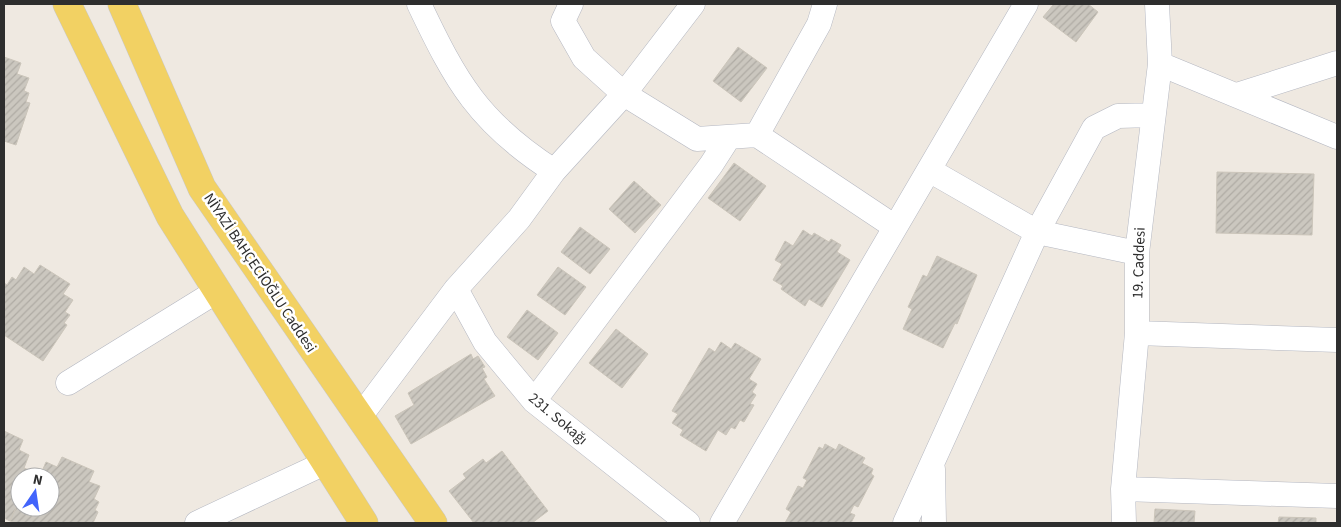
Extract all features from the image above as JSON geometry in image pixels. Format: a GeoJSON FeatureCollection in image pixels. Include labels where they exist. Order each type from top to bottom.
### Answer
{"type":"FeatureCollection","features":[{"type":"Feature","properties":{"kind":"main road"},"geometry":{"type":"LineString","coordinates":[[67,4],[170,216],[364,523]]}},
{"type":"Feature","properties":{"kind":"main road","name":"NİYAZİ BAHÇECİOĞLU Caddesi"},"geometry":{"type":"LineString","coordinates":[[122,4],[202,188],[433,523]]}},
{"type":"Feature","properties":{"kind":"street"},"geometry":{"type":"LineString","coordinates":[[419,4],[444,57],[474,102],[505,135],[554,171]]}},
{"type":"Feature","properties":{"kind":"street"},"geometry":{"type":"LineString","coordinates":[[571,4],[563,21],[584,58],[624,94],[697,140],[757,135],[895,228]]}},
{"type":"Feature","properties":{"kind":"street"},"geometry":{"type":"LineString","coordinates":[[359,418],[456,289],[519,219],[554,171],[624,94],[693,4]]}},
{"type":"Feature","properties":{"kind":"street"},"geometry":{"type":"LineString","coordinates":[[757,135],[819,24],[826,4]]}},
{"type":"Feature","properties":{"kind":"street"},"geometry":{"type":"LineString","coordinates":[[722,523],[1026,4]]}},
{"type":"Feature","properties":{"kind":"street","name":"19. Caddesi"},"geometry":{"type":"LineString","coordinates":[[1124,523],[1123,489],[1137,333],[1137,253],[1152,116],[1160,64],[1157,4]]}},
{"type":"Feature","properties":{"kind":"street"},"geometry":{"type":"LineString","coordinates":[[1237,96],[1337,63]]}},
{"type":"Feature","properties":{"kind":"street"},"geometry":{"type":"LineString","coordinates":[[1160,64],[1337,137]]}},
{"type":"Feature","properties":{"kind":"street"},"geometry":{"type":"LineString","coordinates":[[905,523],[1037,232],[1094,128],[1118,116],[1152,116]]}},
{"type":"Feature","properties":{"kind":"street"},"geometry":{"type":"LineString","coordinates":[[534,401],[712,165],[728,137]]}},
{"type":"Feature","properties":{"kind":"street"},"geometry":{"type":"LineString","coordinates":[[929,170],[1037,232],[1137,253]]}},
{"type":"Feature","properties":{"kind":"street","name":"231. Sokağı"},"geometry":{"type":"LineString","coordinates":[[456,289],[485,342],[534,401],[688,523]]}},
{"type":"Feature","properties":{"kind":"street"},"geometry":{"type":"LineString","coordinates":[[68,383],[217,291]]}},
{"type":"Feature","properties":{"kind":"street"},"geometry":{"type":"LineString","coordinates":[[1137,333],[1337,340]]}},
{"type":"Feature","properties":{"kind":"street"},"geometry":{"type":"LineString","coordinates":[[933,462],[934,523]]}},
{"type":"Feature","properties":{"kind":"street"},"geometry":{"type":"LineString","coordinates":[[198,523],[325,463]]}},
{"type":"Feature","properties":{"kind":"street"},"geometry":{"type":"LineString","coordinates":[[1123,489],[1337,496]]}},
{"type":"Feature","properties":{"kind":"building"},"geometry":{"type":"Polygon","coordinates":[[[1054,4],[1088,4],[1098,12],[1076,42],[1043,17],[1054,4]]]}},
{"type":"Feature","properties":{"kind":"building"},"geometry":{"type":"Polygon","coordinates":[[[738,47],[767,68],[741,102],[713,81],[738,47]]]}},
{"type":"Feature","properties":{"kind":"building"},"geometry":{"type":"Polygon","coordinates":[[[4,57],[21,63],[17,74],[29,78],[24,91],[29,93],[26,102],[30,103],[16,145],[4,141],[4,57]]]}},
{"type":"Feature","properties":{"kind":"building"},"geometry":{"type":"Polygon","coordinates":[[[734,163],[766,186],[740,221],[708,198],[734,163]]]}},
{"type":"Feature","properties":{"kind":"building"},"geometry":{"type":"Polygon","coordinates":[[[1217,172],[1314,174],[1312,235],[1216,233],[1217,172]]]}},
{"type":"Feature","properties":{"kind":"building"},"geometry":{"type":"Polygon","coordinates":[[[634,181],[661,205],[635,233],[609,209],[634,181]]]}},
{"type":"Feature","properties":{"kind":"building"},"geometry":{"type":"Polygon","coordinates":[[[580,227],[610,249],[590,274],[561,252],[580,227]]]}},
{"type":"Feature","properties":{"kind":"building"},"geometry":{"type":"Polygon","coordinates":[[[803,230],[812,236],[814,233],[829,242],[831,239],[841,245],[837,252],[850,260],[822,307],[809,299],[805,306],[781,289],[783,286],[773,280],[782,264],[775,260],[785,241],[793,246],[803,230]]]}},
{"type":"Feature","properties":{"kind":"building"},"geometry":{"type":"Polygon","coordinates":[[[937,256],[977,275],[957,324],[955,323],[943,348],[903,329],[912,309],[908,307],[923,275],[927,277],[937,256]]]}},
{"type":"Feature","properties":{"kind":"building"},"geometry":{"type":"Polygon","coordinates":[[[40,265],[70,284],[63,294],[73,300],[65,312],[70,315],[64,323],[67,325],[43,361],[4,335],[4,283],[7,285],[12,277],[16,280],[24,267],[34,274],[40,265]]]}},
{"type":"Feature","properties":{"kind":"building"},"geometry":{"type":"Polygon","coordinates":[[[558,267],[586,287],[565,315],[537,295],[558,267]]]}},
{"type":"Feature","properties":{"kind":"building"},"geometry":{"type":"Polygon","coordinates":[[[527,310],[558,333],[538,360],[507,337],[527,310]]]}},
{"type":"Feature","properties":{"kind":"building"},"geometry":{"type":"Polygon","coordinates":[[[616,329],[648,354],[622,388],[589,363],[616,329]]]}},
{"type":"Feature","properties":{"kind":"building"},"geometry":{"type":"Polygon","coordinates":[[[721,342],[731,349],[735,343],[761,359],[749,379],[757,384],[752,392],[756,395],[750,404],[754,405],[744,422],[740,420],[735,429],[731,427],[726,435],[718,430],[706,451],[680,435],[683,430],[672,423],[678,414],[672,411],[709,348],[715,352],[721,342]]]}},
{"type":"Feature","properties":{"kind":"building"},"geometry":{"type":"Polygon","coordinates":[[[471,354],[473,359],[478,356],[485,367],[482,368],[487,377],[484,379],[495,396],[411,444],[395,416],[414,405],[408,393],[471,354]]]}},
{"type":"Feature","properties":{"kind":"building"},"geometry":{"type":"Polygon","coordinates":[[[4,431],[23,440],[19,450],[29,455],[24,467],[10,467],[10,517],[12,517],[10,521],[4,518],[4,431]]]}},
{"type":"Feature","properties":{"kind":"building"},"geometry":{"type":"Polygon","coordinates":[[[825,444],[836,450],[839,444],[865,458],[862,463],[873,469],[871,474],[874,476],[858,507],[854,505],[850,513],[855,515],[851,523],[785,523],[791,512],[786,509],[798,486],[803,488],[807,480],[803,478],[819,447],[823,449],[825,444]]]}},
{"type":"Feature","properties":{"kind":"building"},"geometry":{"type":"Polygon","coordinates":[[[502,451],[548,511],[532,523],[474,523],[449,491],[466,478],[463,474],[483,459],[486,463],[502,451]]]}},
{"type":"Feature","properties":{"kind":"building"},"geometry":{"type":"Polygon","coordinates":[[[62,457],[94,471],[89,482],[100,486],[94,499],[99,502],[95,510],[98,512],[93,523],[16,523],[10,521],[12,517],[60,517],[60,467],[57,467],[62,457]]]}},
{"type":"Feature","properties":{"kind":"building"},"geometry":{"type":"Polygon","coordinates":[[[46,462],[57,467],[44,467],[46,462]]]}},
{"type":"Feature","properties":{"kind":"building"},"geometry":{"type":"Polygon","coordinates":[[[1155,509],[1195,511],[1194,523],[1154,523],[1155,509]]]}},
{"type":"Feature","properties":{"kind":"building"},"geometry":{"type":"Polygon","coordinates":[[[1279,517],[1316,518],[1316,523],[1278,523],[1279,517]]]}}]}
